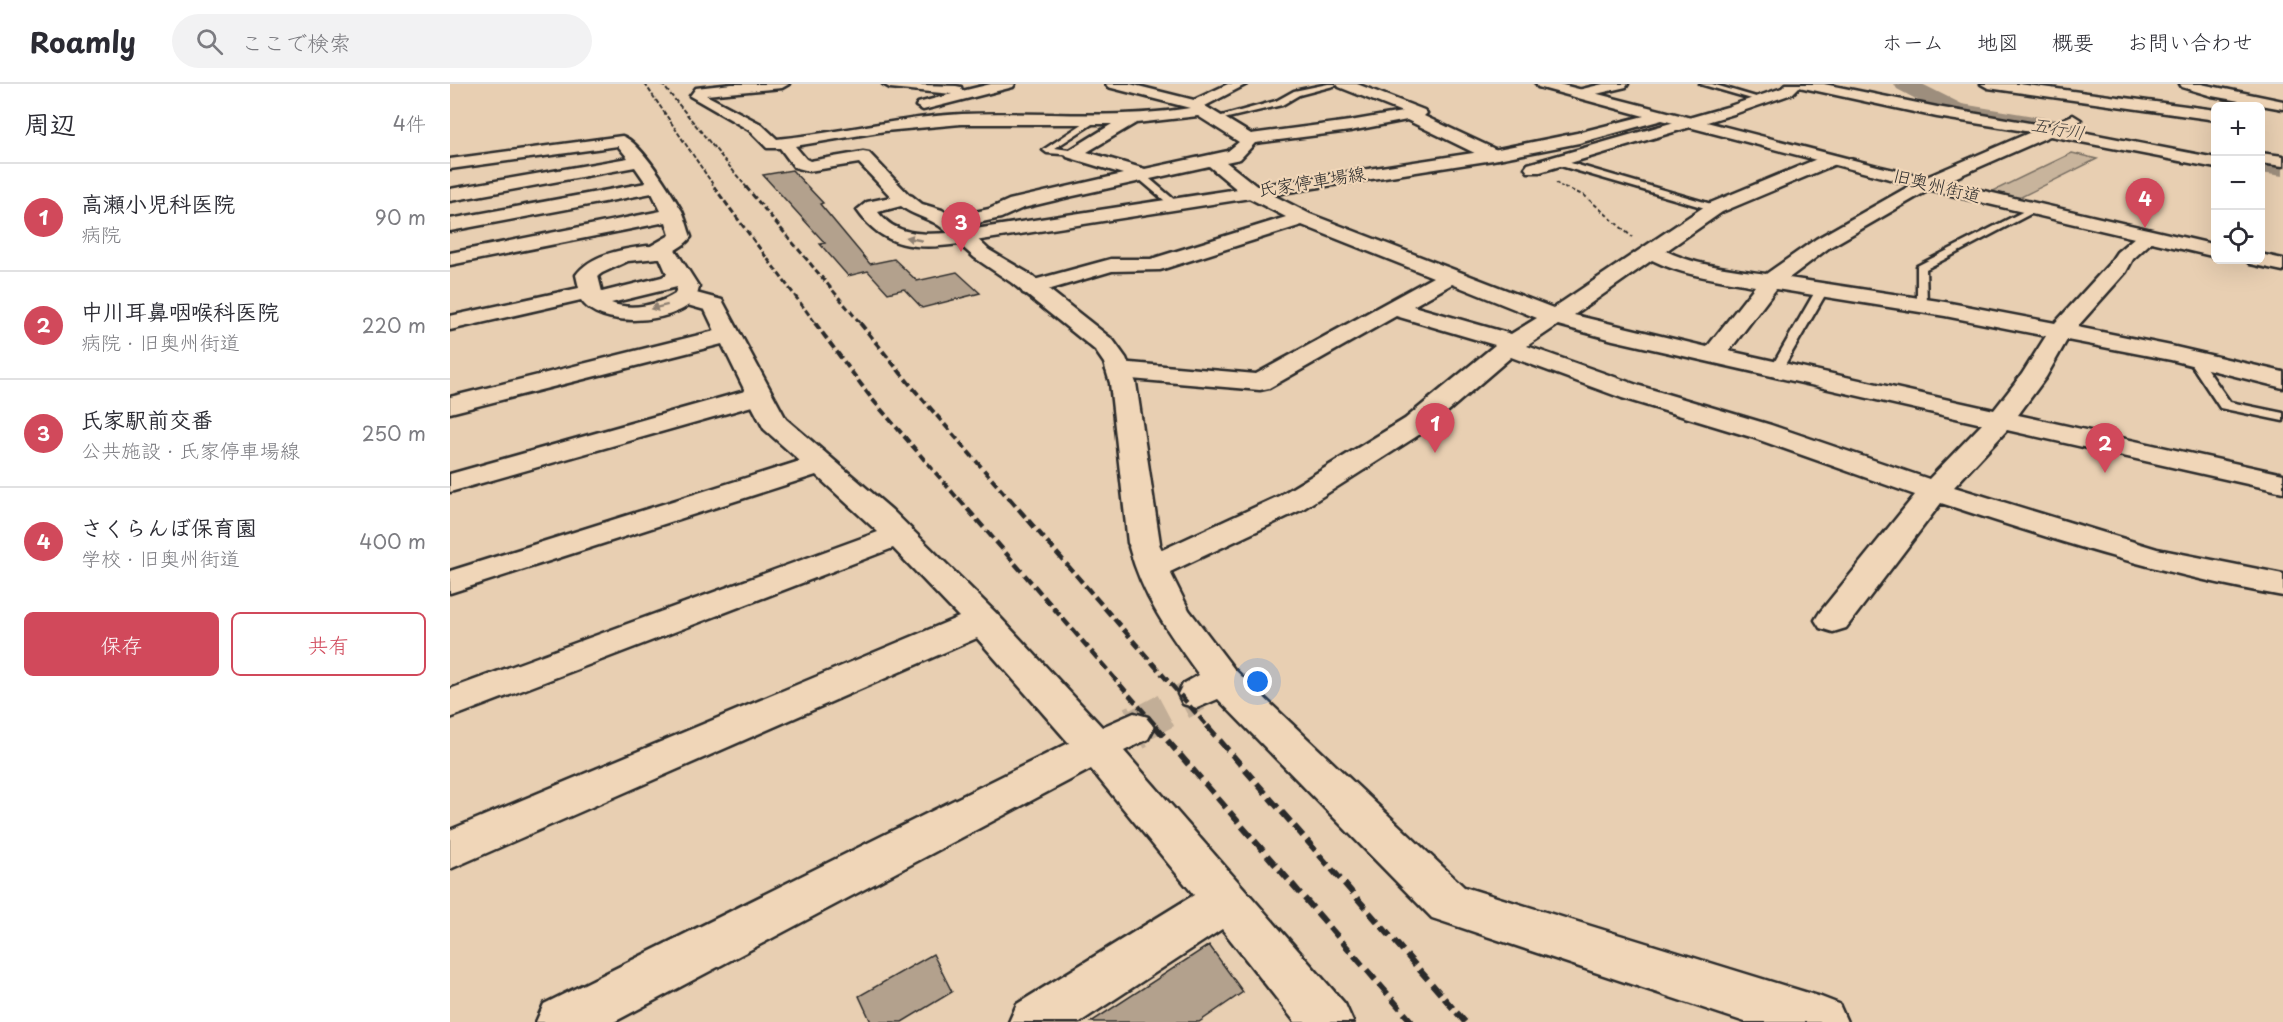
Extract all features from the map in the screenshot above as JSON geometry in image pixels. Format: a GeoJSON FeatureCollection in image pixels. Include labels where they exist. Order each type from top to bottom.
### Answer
{"type":"FeatureCollection","features":[{"type":"Feature","properties":{"kind":"street"},"geometry":{"type":"LineString","coordinates":[[782,84],[701,91],[697,96],[755,127],[773,144],[881,127],[958,119],[1133,118],[1204,112]]}},
{"type":"Feature","properties":{"kind":"street"},"geometry":{"type":"LineString","coordinates":[[890,84],[979,92]]}},
{"type":"Feature","properties":{"kind":"street"},"geometry":{"type":"LineString","coordinates":[[881,127],[882,120],[895,114],[1008,84]]}},
{"type":"Feature","properties":{"kind":"street"},"geometry":{"type":"LineString","coordinates":[[1113,84],[1204,112],[1248,139],[1411,116],[1419,112],[1344,84]]}},
{"type":"Feature","properties":{"kind":"street"},"geometry":{"type":"LineString","coordinates":[[1204,112],[1204,99],[1240,84]]}},
{"type":"Feature","properties":{"kind":"street","name":"旧奥州街道"},"geometry":{"type":"LineString","coordinates":[[1543,84],[1830,160],[2033,210],[2211,249]]}},
{"type":"Feature","properties":{"kind":"street"},"geometry":{"type":"LineString","coordinates":[[1579,94],[1621,84]]}},
{"type":"Feature","properties":{"kind":"street"},"geometry":{"type":"LineString","coordinates":[[1534,168],[1787,91],[1794,84]]}},
{"type":"Feature","properties":{"kind":"street"},"geometry":{"type":"LineString","coordinates":[[1804,84],[1894,97],[1937,112],[2211,149]]}},
{"type":"Feature","properties":{"kind":"street"},"geometry":{"type":"LineString","coordinates":[[1988,84],[2211,114]]}},
{"type":"Feature","properties":{"kind":"street"},"geometry":{"type":"LineString","coordinates":[[1714,354],[1770,282],[1823,243],[1928,183],[2060,127],[2101,100],[2107,84]]}},
{"type":"Feature","properties":{"kind":"street"},"geometry":{"type":"LineString","coordinates":[[2187,84],[2212,92],[2283,105]]}},
{"type":"Feature","properties":{"kind":"street"},"geometry":{"type":"LineString","coordinates":[[1411,116],[1492,154]]}},
{"type":"Feature","properties":{"kind":"street","name":"氏家停車場線"},"geometry":{"type":"LineString","coordinates":[[955,230],[1174,204],[1492,154],[1579,138],[1660,116]]}},
{"type":"Feature","properties":{"kind":"street"},"geometry":{"type":"LineString","coordinates":[[1073,153],[1133,118]]}},
{"type":"Feature","properties":{"kind":"street"},"geometry":{"type":"LineString","coordinates":[[2197,129],[2211,119]]}},
{"type":"Feature","properties":{"kind":"street"},"geometry":{"type":"LineString","coordinates":[[2060,127],[2211,162]]}},
{"type":"Feature","properties":{"kind":"street"},"geometry":{"type":"LineString","coordinates":[[905,200],[868,208],[867,213],[886,230],[909,239],[939,241],[955,230],[1027,201],[1234,155],[1247,144],[1248,139]]}},
{"type":"Feature","properties":{"kind":"street"},"geometry":{"type":"LineString","coordinates":[[450,164],[622,141],[658,186],[674,214],[681,237],[656,251],[614,260],[590,271],[587,275],[591,297],[604,311],[625,314],[665,307],[681,284]]}},
{"type":"Feature","properties":{"kind":"street"},"geometry":{"type":"LineString","coordinates":[[784,143],[800,163],[809,166],[863,157],[915,208],[935,214],[982,254],[1031,288],[1104,345],[1119,370],[1148,555],[1167,604],[1212,661],[1209,686],[1449,903],[1821,1022]]}},
{"type":"Feature","properties":{"kind":"street"},"geometry":{"type":"LineString","coordinates":[[1073,153],[1144,175]]}},
{"type":"Feature","properties":{"kind":"street"},"geometry":{"type":"LineString","coordinates":[[2265,159],[2283,161]]}},
{"type":"Feature","properties":{"kind":"street"},"geometry":{"type":"LineString","coordinates":[[1148,555],[1290,503],[1415,425],[1511,345],[1715,208],[1830,160]]}},
{"type":"Feature","properties":{"kind":"street"},"geometry":{"type":"LineString","coordinates":[[450,195],[640,161]]}},
{"type":"Feature","properties":{"kind":"street"},"geometry":{"type":"LineString","coordinates":[[1214,161],[1252,192],[1304,218],[1554,317],[1613,333],[2283,483]]}},
{"type":"Feature","properties":{"kind":"street"},"geometry":{"type":"LineString","coordinates":[[2265,171],[2283,173]]}},
{"type":"Feature","properties":{"kind":"street"},"geometry":{"type":"LineString","coordinates":[[450,225],[658,186]]}},
{"type":"Feature","properties":{"kind":"street"},"geometry":{"type":"LineString","coordinates":[[450,259],[674,214]]}},
{"type":"Feature","properties":{"kind":"street"},"geometry":{"type":"LineString","coordinates":[[1031,288],[1111,265],[1152,265],[1304,218]]}},
{"type":"Feature","properties":{"kind":"street"},"geometry":{"type":"LineString","coordinates":[[1833,620],[1934,491],[2001,420],[2033,377],[2060,332],[2118,267],[2124,256],[2148,236]]}},
{"type":"Feature","properties":{"kind":"street"},"geometry":{"type":"LineString","coordinates":[[656,251],[666,252],[681,284],[714,305],[774,423],[899,536],[983,621],[1115,737],[1227,900],[1327,1022]]}},
{"type":"Feature","properties":{"kind":"street"},"geometry":{"type":"LineString","coordinates":[[1649,251],[1674,263],[1715,273],[1921,305],[2193,358],[2283,380]]}},
{"type":"Feature","properties":{"kind":"street"},"geometry":{"type":"LineString","coordinates":[[2265,261],[2283,265]]}},
{"type":"Feature","properties":{"kind":"street"},"geometry":{"type":"LineString","coordinates":[[1119,370],[1260,382],[1451,276]]}},
{"type":"Feature","properties":{"kind":"street"},"geometry":{"type":"LineString","coordinates":[[450,323],[591,297]]}},
{"type":"Feature","properties":{"kind":"street"},"geometry":{"type":"LineString","coordinates":[[1393,308],[1511,345],[1631,392],[1761,431],[1934,491],[2100,544],[2241,579],[2283,585]]}},
{"type":"Feature","properties":{"kind":"street"},"geometry":{"type":"LineString","coordinates":[[450,405],[729,335]]}},
{"type":"Feature","properties":{"kind":"street"},"geometry":{"type":"LineString","coordinates":[[450,483],[760,395]]}},
{"type":"Feature","properties":{"kind":"street"},"geometry":{"type":"LineString","coordinates":[[450,582],[821,464]]}},
{"type":"Feature","properties":{"kind":"street"},"geometry":{"type":"LineString","coordinates":[[450,704],[899,536]]}},
{"type":"Feature","properties":{"kind":"street"},"geometry":{"type":"LineString","coordinates":[[450,850],[983,621]]}},
{"type":"Feature","properties":{"kind":"street"},"geometry":{"type":"LineString","coordinates":[[562,1022],[1115,737]]}},
{"type":"Feature","properties":{"kind":"street"},"geometry":{"type":"LineString","coordinates":[[1035,1022],[1227,900]]}},
{"type":"Feature","properties":{"kind":"lane"},"geometry":{"type":"LineString","coordinates":[[1204,112],[1279,103],[1297,93],[1337,84]]}},
{"type":"Feature","properties":{"kind":"lane"},"geometry":{"type":"LineString","coordinates":[[1704,84],[1762,99]]}},
{"type":"Feature","properties":{"kind":"lane"},"geometry":{"type":"LineString","coordinates":[[1073,153],[1047,150],[1096,119]]}},
{"type":"Feature","properties":{"kind":"lane"},"geometry":{"type":"LineString","coordinates":[[1557,162],[1715,208]]}},
{"type":"Feature","properties":{"kind":"lane"},"geometry":{"type":"LineString","coordinates":[[1144,175],[1174,204]]}},
{"type":"Feature","properties":{"kind":"lane"},"geometry":{"type":"LineString","coordinates":[[1921,305],[1922,268],[2033,210]]}},
{"type":"Feature","properties":{"kind":"lane"},"geometry":{"type":"LineString","coordinates":[[1776,368],[1822,290]]}},
{"type":"Feature","properties":{"kind":"lane"},"geometry":{"type":"LineString","coordinates":[[2193,358],[2225,405],[2283,417]]}},
{"type":"Feature","properties":{"kind":"path"},"geometry":{"type":"LineString","coordinates":[[1534,168],[1560,177],[1551,180],[1573,193],[1585,196],[1649,251]]}},
{"type":"Feature","properties":{"kind":"shaded area"},"geometry":{"type":"Polygon","coordinates":[[[2072,153],[2097,159],[2015,200],[1989,193],[2072,153]]]}},
{"type":"Feature","properties":{"kind":"building"},"geometry":{"type":"Polygon","coordinates":[[[792,170],[823,203],[820,204],[870,264],[894,259],[917,281],[957,272],[980,293],[922,308],[904,289],[888,293],[868,271],[848,276],[820,244],[825,243],[763,175],[792,170]]]}},
{"type":"Feature","properties":{"kind":"building"},"geometry":{"type":"Polygon","coordinates":[[[1209,945],[1243,992],[1199,1022],[1091,1022],[1209,945]]]}},
{"type":"Feature","properties":{"kind":"building"},"geometry":{"type":"Polygon","coordinates":[[[933,954],[952,992],[902,1022],[871,1022],[859,996],[933,954]]]}},
{"type":"Feature","properties":{"kind":"waterway","name":"五行川"},"geometry":{"type":"LineString","coordinates":[[1905,84],[1955,110],[2064,129]]}},
{"type":"Feature","properties":{"kind":"waterway","name":"五行川"},"geometry":{"type":"LineString","coordinates":[[2265,166],[2283,168]]}},
{"type":"Feature","properties":{"kind":"tunnel"},"geometry":{"type":"LineString","coordinates":[[1135,727],[1197,694]]}},
{"type":"Feature","properties":{"kind":"tunnel"},"geometry":{"type":"LineString","coordinates":[[1134,728],[1138,726]]}},
{"type":"Feature","properties":{"kind":"railway"},"geometry":{"type":"LineString","coordinates":[[645,84],[716,189]]}},
{"type":"Feature","properties":{"kind":"railway"},"geometry":{"type":"LineString","coordinates":[[662,84],[748,189]]}},
{"type":"Feature","properties":{"kind":"railway"},"geometry":{"type":"LineString","coordinates":[[714,187],[816,324]]}},
{"type":"Feature","properties":{"kind":"railway"},"geometry":{"type":"LineString","coordinates":[[746,187],[861,324]]}},
{"type":"Feature","properties":{"kind":"railway"},"geometry":{"type":"LineString","coordinates":[[815,323],[872,399],[959,500]]}},
{"type":"Feature","properties":{"kind":"railway"},"geometry":{"type":"LineString","coordinates":[[860,323],[1010,500]]}},
{"type":"Feature","properties":{"kind":"railway"},"geometry":{"type":"LineString","coordinates":[[958,498],[1157,727]]}},
{"type":"Feature","properties":{"kind":"railway"},"geometry":{"type":"LineString","coordinates":[[1009,498],[1208,727]]}},
{"type":"Feature","properties":{"kind":"railway"},"geometry":{"type":"LineString","coordinates":[[1155,726],[1412,1022]]}},
{"type":"Feature","properties":{"kind":"railway"},"geometry":{"type":"LineString","coordinates":[[1207,726],[1465,1022]]}},
{"type":"Feature","properties":{"kind":"place","name":"さくらんぼ保育園"},"geometry":{"type":"Point","coordinates":[2145,228]}},
{"type":"Feature","properties":{"kind":"place","name":"氏家駅前交番"},"geometry":{"type":"Point","coordinates":[961,252]}},
{"type":"Feature","properties":{"kind":"place","name":"高瀬小児科医院"},"geometry":{"type":"Point","coordinates":[1435,453]}},
{"type":"Feature","properties":{"kind":"place","name":"中川耳鼻咽喉科医院"},"geometry":{"type":"Point","coordinates":[2105,473]}}]}
